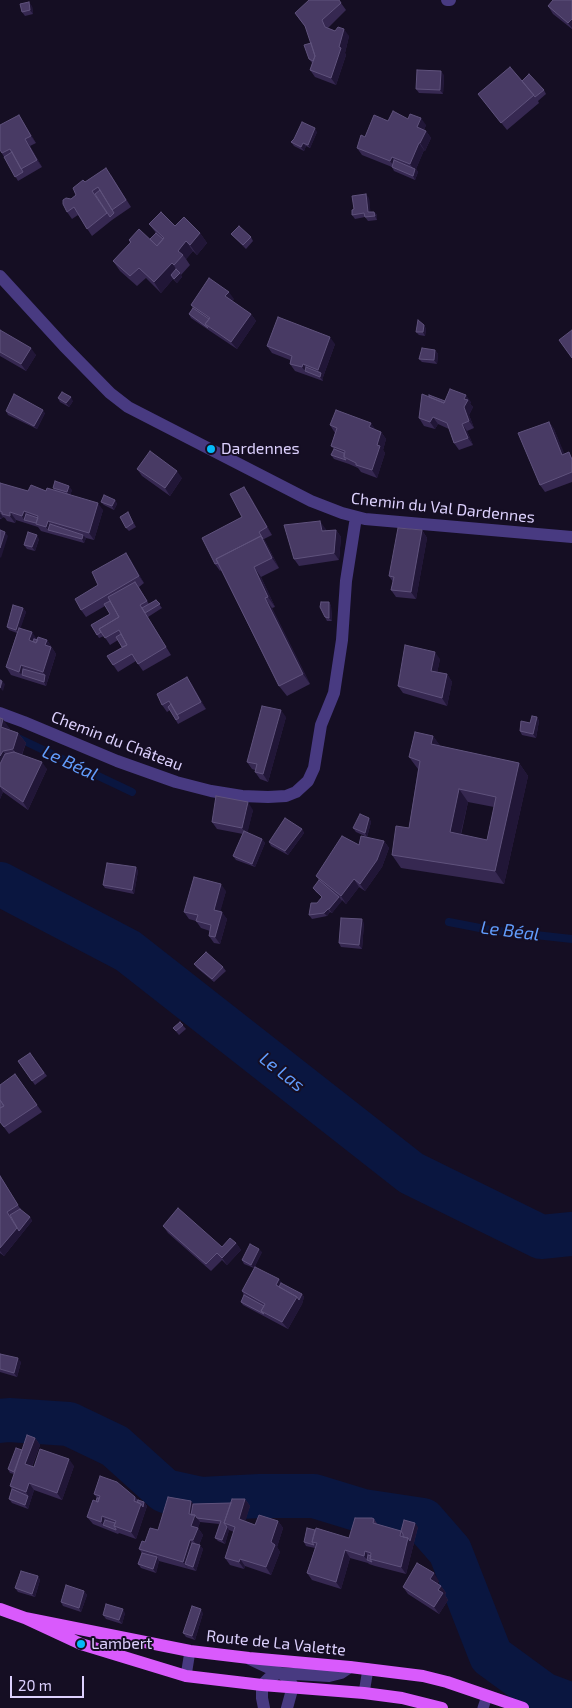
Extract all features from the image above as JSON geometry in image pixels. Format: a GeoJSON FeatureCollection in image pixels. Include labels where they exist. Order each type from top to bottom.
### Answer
{"type":"FeatureCollection","features":[{"type":"Feature","properties":{"kind":"main road","name":"Route de La Valette"},"geometry":{"type":"LineString","coordinates":[[0,1609],[81,1644],[186,1676],[262,1685],[364,1693],[402,1698],[442,1708]]}},
{"type":"Feature","properties":{"kind":"main road","name":"Route de La Valette"},"geometry":{"type":"LineString","coordinates":[[24,1618],[190,1651],[422,1676],[447,1682],[485,1702],[523,1708]]}},
{"type":"Feature","properties":{"kind":"street","name":"Chemin du Val Dardennes"},"geometry":{"type":"LineString","coordinates":[[0,276],[64,346],[110,393],[128,407],[311,501],[356,517],[393,522],[572,537]]}},
{"type":"Feature","properties":{"kind":"street","name":"Chemin du Château"},"geometry":{"type":"LineString","coordinates":[[0,713],[117,762],[211,791],[251,796],[286,796],[296,792],[308,781],[314,768],[321,726],[334,693],[342,640],[346,581],[356,517]]}},
{"type":"Feature","properties":{"kind":"street"},"geometry":{"type":"LineString","coordinates":[[249,1658],[284,1675],[293,1686],[287,1708]]}},
{"type":"Feature","properties":{"kind":"street"},"geometry":{"type":"LineString","coordinates":[[264,1708],[262,1685],[278,1672],[329,1676],[341,1673],[350,1667]]}},
{"type":"Feature","properties":{"kind":"lane"},"geometry":{"type":"LineString","coordinates":[[186,1676],[190,1651]]}},
{"type":"Feature","properties":{"kind":"lane"},"geometry":{"type":"LineString","coordinates":[[364,1693],[368,1670]]}},
{"type":"Feature","properties":{"kind":"building"},"geometry":{"type":"Polygon","coordinates":[[[309,0],[339,0],[341,3],[322,20],[325,27],[335,31],[338,27],[344,29],[339,47],[341,48],[331,78],[310,70],[315,56],[305,26],[295,13],[309,0]]]}},
{"type":"Feature","properties":{"kind":"building"},"geometry":{"type":"Polygon","coordinates":[[[553,0],[572,0],[572,19],[568,23],[548,6],[553,0]]]}},
{"type":"Feature","properties":{"kind":"building"},"geometry":{"type":"Polygon","coordinates":[[[29,2],[30,10],[22,12],[20,4],[29,2]]]}},
{"type":"Feature","properties":{"kind":"building"},"geometry":{"type":"Polygon","coordinates":[[[311,43],[315,56],[313,61],[309,59],[304,45],[311,43]]]}},
{"type":"Feature","properties":{"kind":"building"},"geometry":{"type":"Polygon","coordinates":[[[510,67],[534,95],[501,123],[478,94],[510,67]]]}},
{"type":"Feature","properties":{"kind":"building"},"geometry":{"type":"Polygon","coordinates":[[[417,70],[441,71],[440,90],[416,89],[417,70]]]}},
{"type":"Feature","properties":{"kind":"building"},"geometry":{"type":"Polygon","coordinates":[[[529,74],[544,90],[535,97],[522,81],[529,74]]]}},
{"type":"Feature","properties":{"kind":"building"},"geometry":{"type":"Polygon","coordinates":[[[393,111],[408,119],[410,114],[421,118],[417,127],[426,131],[410,164],[392,157],[390,161],[357,148],[361,135],[365,137],[374,115],[388,121],[393,111]]]}},
{"type":"Feature","properties":{"kind":"building"},"geometry":{"type":"Polygon","coordinates":[[[19,115],[31,136],[25,139],[37,160],[21,169],[10,149],[2,153],[0,150],[0,125],[19,115]]]}},
{"type":"Feature","properties":{"kind":"building"},"geometry":{"type":"Polygon","coordinates":[[[302,122],[315,128],[308,145],[303,143],[301,147],[291,142],[302,122]]]}},
{"type":"Feature","properties":{"kind":"building"},"geometry":{"type":"Polygon","coordinates":[[[12,152],[23,172],[15,177],[4,157],[12,152]]]}},
{"type":"Feature","properties":{"kind":"building"},"geometry":{"type":"Polygon","coordinates":[[[394,160],[415,169],[413,176],[392,167],[394,160]]]}},
{"type":"Feature","properties":{"kind":"building"},"geometry":{"type":"Polygon","coordinates":[[[106,168],[126,200],[112,210],[98,187],[92,191],[107,213],[87,229],[74,207],[67,212],[63,200],[66,198],[71,199],[76,195],[73,188],[83,180],[85,182],[106,168]]]}},
{"type":"Feature","properties":{"kind":"building"},"geometry":{"type":"Polygon","coordinates":[[[100,190],[114,213],[110,217],[95,194],[100,190]]]}},
{"type":"Feature","properties":{"kind":"building"},"geometry":{"type":"Polygon","coordinates":[[[366,194],[368,212],[374,212],[375,216],[365,217],[364,213],[352,215],[352,210],[354,209],[352,196],[366,194]]]}},
{"type":"Feature","properties":{"kind":"building"},"geometry":{"type":"Polygon","coordinates":[[[161,212],[175,226],[184,217],[200,233],[190,245],[186,241],[178,251],[183,255],[174,265],[172,263],[154,282],[139,268],[130,276],[113,261],[131,242],[129,240],[139,229],[157,246],[164,238],[149,224],[161,212]]]}},
{"type":"Feature","properties":{"kind":"building"},"geometry":{"type":"Polygon","coordinates":[[[239,226],[251,237],[243,245],[231,234],[239,226]]]}},
{"type":"Feature","properties":{"kind":"building"},"geometry":{"type":"Polygon","coordinates":[[[156,233],[163,239],[157,246],[150,239],[156,233]]]}},
{"type":"Feature","properties":{"kind":"building"},"geometry":{"type":"Polygon","coordinates":[[[176,269],[180,273],[174,279],[171,275],[176,269]]]}},
{"type":"Feature","properties":{"kind":"building"},"geometry":{"type":"Polygon","coordinates":[[[209,278],[229,292],[225,296],[251,314],[231,342],[205,324],[210,318],[191,305],[209,278]]]}},
{"type":"Feature","properties":{"kind":"building"},"geometry":{"type":"Polygon","coordinates":[[[193,308],[209,319],[205,324],[208,328],[189,314],[193,308]]]}},
{"type":"Feature","properties":{"kind":"building"},"geometry":{"type":"Polygon","coordinates":[[[278,317],[330,337],[318,370],[303,364],[302,367],[290,364],[292,356],[267,346],[278,317]]]}},
{"type":"Feature","properties":{"kind":"building"},"geometry":{"type":"Polygon","coordinates":[[[418,320],[424,325],[423,332],[416,332],[418,320]]]}},
{"type":"Feature","properties":{"kind":"building"},"geometry":{"type":"Polygon","coordinates":[[[0,330],[31,348],[21,364],[0,352],[0,330]]]}},
{"type":"Feature","properties":{"kind":"building"},"geometry":{"type":"Polygon","coordinates":[[[572,330],[572,358],[559,340],[572,330]]]}},
{"type":"Feature","properties":{"kind":"building"},"geometry":{"type":"Polygon","coordinates":[[[422,348],[435,350],[434,360],[419,359],[422,348]]]}},
{"type":"Feature","properties":{"kind":"building"},"geometry":{"type":"Polygon","coordinates":[[[306,367],[321,373],[320,377],[305,371],[306,367]]]}},
{"type":"Feature","properties":{"kind":"building"},"geometry":{"type":"Polygon","coordinates":[[[450,389],[466,395],[464,399],[468,400],[464,407],[469,421],[462,424],[468,438],[454,443],[447,423],[433,417],[430,422],[419,418],[422,394],[444,403],[450,389]]]}},
{"type":"Feature","properties":{"kind":"building"},"geometry":{"type":"Polygon","coordinates":[[[62,392],[71,397],[66,403],[58,398],[62,392]]]}},
{"type":"Feature","properties":{"kind":"building"},"geometry":{"type":"Polygon","coordinates":[[[14,394],[43,410],[34,426],[6,411],[14,394]]]}},
{"type":"Feature","properties":{"kind":"building"},"geometry":{"type":"Polygon","coordinates":[[[429,395],[445,401],[444,403],[429,397],[429,395]]]}},
{"type":"Feature","properties":{"kind":"building"},"geometry":{"type":"Polygon","coordinates":[[[336,410],[371,423],[369,427],[381,432],[377,445],[380,446],[372,470],[356,465],[356,463],[344,457],[345,451],[331,446],[337,428],[330,425],[336,410]]]}},
{"type":"Feature","properties":{"kind":"building"},"geometry":{"type":"Polygon","coordinates":[[[549,422],[562,455],[569,452],[572,460],[572,472],[540,485],[518,433],[549,422]]]}},
{"type":"Feature","properties":{"kind":"building"},"geometry":{"type":"Polygon","coordinates":[[[334,449],[344,453],[346,460],[331,455],[334,449]]]}},
{"type":"Feature","properties":{"kind":"building"},"geometry":{"type":"Polygon","coordinates":[[[150,451],[177,471],[165,488],[137,469],[150,451]]]}},
{"type":"Feature","properties":{"kind":"building"},"geometry":{"type":"Polygon","coordinates":[[[55,481],[69,486],[67,492],[53,488],[55,481]]]}},
{"type":"Feature","properties":{"kind":"building"},"geometry":{"type":"Polygon","coordinates":[[[0,483],[28,491],[31,485],[46,491],[47,488],[98,503],[89,533],[48,521],[46,527],[36,524],[38,516],[24,511],[22,516],[10,512],[10,516],[2,514],[0,511],[0,483]]]}},
{"type":"Feature","properties":{"kind":"building"},"geometry":{"type":"Polygon","coordinates":[[[244,487],[267,527],[259,532],[263,539],[261,536],[216,559],[218,563],[215,564],[202,538],[242,517],[230,494],[244,487]]]}},
{"type":"Feature","properties":{"kind":"building"},"geometry":{"type":"Polygon","coordinates":[[[104,495],[115,500],[112,506],[101,502],[104,495]]]}},
{"type":"Feature","properties":{"kind":"building"},"geometry":{"type":"Polygon","coordinates":[[[128,512],[133,523],[126,528],[120,517],[128,512]]]}},
{"type":"Feature","properties":{"kind":"building"},"geometry":{"type":"Polygon","coordinates":[[[26,514],[38,518],[36,523],[24,520],[26,514]]]}},
{"type":"Feature","properties":{"kind":"building"},"geometry":{"type":"Polygon","coordinates":[[[320,521],[322,531],[336,530],[334,553],[294,559],[284,525],[320,521]]]}},
{"type":"Feature","properties":{"kind":"building"},"geometry":{"type":"Polygon","coordinates":[[[50,524],[83,535],[82,539],[48,530],[50,524]]]}},
{"type":"Feature","properties":{"kind":"building"},"geometry":{"type":"Polygon","coordinates":[[[398,528],[422,530],[411,592],[391,590],[394,577],[389,576],[398,528]]]}},
{"type":"Feature","properties":{"kind":"building"},"geometry":{"type":"Polygon","coordinates":[[[0,530],[5,532],[0,548],[0,530]]]}},
{"type":"Feature","properties":{"kind":"building"},"geometry":{"type":"Polygon","coordinates":[[[28,532],[37,535],[32,547],[24,545],[28,532]]]}},
{"type":"Feature","properties":{"kind":"building"},"geometry":{"type":"Polygon","coordinates":[[[261,536],[272,558],[254,567],[268,597],[265,598],[303,674],[279,686],[216,559],[261,536]]]}},
{"type":"Feature","properties":{"kind":"building"},"geometry":{"type":"Polygon","coordinates":[[[126,553],[139,576],[81,610],[75,599],[98,585],[92,572],[126,553]]]}},
{"type":"Feature","properties":{"kind":"building"},"geometry":{"type":"Polygon","coordinates":[[[135,582],[147,601],[140,605],[166,647],[138,664],[132,654],[113,665],[107,656],[127,645],[119,630],[105,638],[99,629],[119,617],[108,597],[135,582]]]}},
{"type":"Feature","properties":{"kind":"building"},"geometry":{"type":"Polygon","coordinates":[[[156,600],[160,604],[145,613],[142,608],[156,600]]]}},
{"type":"Feature","properties":{"kind":"building"},"geometry":{"type":"Polygon","coordinates":[[[110,601],[119,617],[99,629],[101,632],[97,635],[91,625],[110,614],[104,604],[110,601]]]}},
{"type":"Feature","properties":{"kind":"building"},"geometry":{"type":"Polygon","coordinates":[[[321,602],[329,602],[329,618],[325,617],[320,607],[321,602]]]}},
{"type":"Feature","properties":{"kind":"building"},"geometry":{"type":"Polygon","coordinates":[[[13,605],[23,608],[16,630],[7,627],[13,605]]]}},
{"type":"Feature","properties":{"kind":"building"},"geometry":{"type":"Polygon","coordinates":[[[19,628],[32,632],[29,640],[36,643],[38,637],[47,640],[45,645],[51,647],[43,672],[21,665],[19,672],[6,667],[19,628]]]}},
{"type":"Feature","properties":{"kind":"building"},"geometry":{"type":"Polygon","coordinates":[[[121,634],[127,645],[122,647],[116,637],[121,634]]]}},
{"type":"Feature","properties":{"kind":"building"},"geometry":{"type":"Polygon","coordinates":[[[405,645],[435,652],[431,671],[447,674],[442,698],[398,686],[405,645]]]}},
{"type":"Feature","properties":{"kind":"building"},"geometry":{"type":"Polygon","coordinates":[[[23,669],[45,675],[44,682],[22,675],[23,669]]]}},
{"type":"Feature","properties":{"kind":"building"},"geometry":{"type":"Polygon","coordinates":[[[187,677],[201,702],[177,715],[169,701],[162,705],[157,694],[187,677]]]}},
{"type":"Feature","properties":{"kind":"building"},"geometry":{"type":"Polygon","coordinates":[[[171,704],[179,718],[176,720],[168,707],[171,704]]]}},
{"type":"Feature","properties":{"kind":"building"},"geometry":{"type":"Polygon","coordinates":[[[262,706],[281,710],[263,774],[255,772],[257,764],[247,762],[262,706]]]}},
{"type":"Feature","properties":{"kind":"building"},"geometry":{"type":"Polygon","coordinates":[[[532,716],[537,717],[533,734],[520,731],[521,721],[530,723],[532,716]]]}},
{"type":"Feature","properties":{"kind":"building"},"geometry":{"type":"Polygon","coordinates":[[[0,718],[3,719],[1,727],[18,733],[13,749],[3,751],[0,756],[0,718]]]}},
{"type":"Feature","properties":{"kind":"building"},"geometry":{"type":"Polygon","coordinates":[[[415,732],[433,736],[431,744],[519,763],[495,871],[392,855],[396,826],[409,828],[420,761],[409,757],[415,732]],[[459,789],[450,832],[487,840],[496,797],[459,789]]]}},
{"type":"Feature","properties":{"kind":"building"},"geometry":{"type":"Polygon","coordinates":[[[14,752],[42,762],[23,802],[0,786],[0,764],[5,754],[14,752]]]}},
{"type":"Feature","properties":{"kind":"building"},"geometry":{"type":"Polygon","coordinates":[[[216,796],[248,802],[242,828],[212,822],[216,796]]]}},
{"type":"Feature","properties":{"kind":"building"},"geometry":{"type":"Polygon","coordinates":[[[360,814],[369,818],[365,833],[353,828],[360,814]]]}},
{"type":"Feature","properties":{"kind":"building"},"geometry":{"type":"Polygon","coordinates":[[[285,818],[302,829],[285,851],[269,842],[285,818]]]}},
{"type":"Feature","properties":{"kind":"building"},"geometry":{"type":"Polygon","coordinates":[[[244,831],[262,839],[252,864],[233,856],[244,831]]]}},
{"type":"Feature","properties":{"kind":"building"},"geometry":{"type":"Polygon","coordinates":[[[342,836],[359,845],[361,836],[384,841],[377,860],[360,884],[354,879],[341,896],[316,876],[342,836]]]}},
{"type":"Feature","properties":{"kind":"building"},"geometry":{"type":"Polygon","coordinates":[[[107,863],[136,867],[132,890],[103,885],[107,863]]]}},
{"type":"Feature","properties":{"kind":"building"},"geometry":{"type":"Polygon","coordinates":[[[194,877],[221,884],[214,910],[222,912],[215,937],[209,936],[211,925],[196,921],[198,915],[184,912],[194,877]]]}},
{"type":"Feature","properties":{"kind":"building"},"geometry":{"type":"Polygon","coordinates":[[[319,880],[339,897],[324,913],[309,915],[311,903],[317,903],[322,897],[313,888],[319,880]]]}},
{"type":"Feature","properties":{"kind":"building"},"geometry":{"type":"Polygon","coordinates":[[[341,918],[362,919],[359,945],[339,943],[341,918]]]}},
{"type":"Feature","properties":{"kind":"building"},"geometry":{"type":"Polygon","coordinates":[[[206,952],[223,967],[212,979],[194,964],[206,952]]]}},
{"type":"Feature","properties":{"kind":"building"},"geometry":{"type":"Polygon","coordinates":[[[180,1022],[183,1025],[176,1031],[173,1028],[180,1022]]]}},
{"type":"Feature","properties":{"kind":"building"},"geometry":{"type":"Polygon","coordinates":[[[30,1053],[44,1073],[32,1081],[18,1061],[30,1053]]]}},
{"type":"Feature","properties":{"kind":"building"},"geometry":{"type":"Polygon","coordinates":[[[15,1074],[37,1105],[4,1127],[0,1122],[0,1108],[4,1106],[0,1100],[0,1085],[15,1074]]]}},
{"type":"Feature","properties":{"kind":"building"},"geometry":{"type":"Polygon","coordinates":[[[0,1100],[4,1106],[0,1108],[0,1100]]]}},
{"type":"Feature","properties":{"kind":"building"},"geometry":{"type":"Polygon","coordinates":[[[0,1176],[18,1205],[7,1212],[17,1228],[0,1248],[0,1176]]]}},
{"type":"Feature","properties":{"kind":"building"},"geometry":{"type":"Polygon","coordinates":[[[178,1208],[222,1247],[230,1238],[236,1243],[222,1258],[217,1253],[206,1264],[163,1226],[178,1208]]]}},
{"type":"Feature","properties":{"kind":"building"},"geometry":{"type":"Polygon","coordinates":[[[20,1209],[30,1217],[19,1231],[10,1215],[20,1209]]]}},
{"type":"Feature","properties":{"kind":"building"},"geometry":{"type":"Polygon","coordinates":[[[250,1244],[259,1249],[251,1265],[242,1260],[250,1244]]]}},
{"type":"Feature","properties":{"kind":"building"},"geometry":{"type":"Polygon","coordinates":[[[255,1267],[279,1279],[276,1285],[297,1297],[282,1322],[261,1311],[265,1304],[242,1291],[255,1267]]]}},
{"type":"Feature","properties":{"kind":"building"},"geometry":{"type":"Polygon","coordinates":[[[281,1283],[302,1294],[299,1300],[279,1287],[281,1283]]]}},
{"type":"Feature","properties":{"kind":"building"},"geometry":{"type":"Polygon","coordinates":[[[244,1295],[264,1306],[261,1311],[264,1314],[241,1302],[244,1295]]]}},
{"type":"Feature","properties":{"kind":"building"},"geometry":{"type":"Polygon","coordinates":[[[0,1354],[18,1358],[14,1373],[0,1369],[0,1354]]]}},
{"type":"Feature","properties":{"kind":"building"},"geometry":{"type":"Polygon","coordinates":[[[27,1435],[35,1438],[25,1464],[34,1467],[40,1449],[69,1459],[57,1493],[29,1483],[26,1492],[10,1486],[27,1435]]]}},
{"type":"Feature","properties":{"kind":"building"},"geometry":{"type":"Polygon","coordinates":[[[16,1448],[22,1450],[14,1472],[8,1469],[16,1448]]]}},
{"type":"Feature","properties":{"kind":"building"},"geometry":{"type":"Polygon","coordinates":[[[100,1476],[117,1482],[135,1497],[134,1501],[141,1504],[131,1532],[114,1526],[116,1521],[102,1516],[101,1522],[87,1517],[93,1500],[98,1502],[100,1496],[94,1494],[100,1476]]]}},
{"type":"Feature","properties":{"kind":"building"},"geometry":{"type":"Polygon","coordinates":[[[12,1489],[28,1496],[25,1505],[9,1499],[12,1489]]]}},
{"type":"Feature","properties":{"kind":"building"},"geometry":{"type":"Polygon","coordinates":[[[168,1497],[191,1501],[189,1514],[195,1515],[191,1526],[198,1528],[193,1540],[190,1540],[183,1562],[139,1549],[142,1541],[145,1542],[150,1528],[158,1530],[168,1497]]]}},
{"type":"Feature","properties":{"kind":"building"},"geometry":{"type":"Polygon","coordinates":[[[232,1499],[245,1499],[239,1519],[255,1525],[259,1515],[278,1521],[271,1542],[275,1545],[266,1567],[240,1559],[239,1562],[225,1558],[235,1527],[224,1523],[232,1499]]]}},
{"type":"Feature","properties":{"kind":"building"},"geometry":{"type":"Polygon","coordinates":[[[138,1500],[144,1502],[143,1507],[137,1502],[138,1500]]]}},
{"type":"Feature","properties":{"kind":"building"},"geometry":{"type":"Polygon","coordinates":[[[231,1503],[224,1523],[227,1527],[222,1540],[215,1538],[221,1521],[197,1518],[195,1515],[191,1515],[193,1504],[231,1503]]]}},
{"type":"Feature","properties":{"kind":"building"},"geometry":{"type":"Polygon","coordinates":[[[355,1518],[372,1518],[374,1519],[373,1523],[401,1531],[400,1536],[408,1538],[401,1567],[370,1559],[371,1553],[365,1551],[364,1556],[345,1550],[336,1582],[307,1573],[317,1543],[312,1542],[316,1528],[349,1538],[355,1518]]]}},
{"type":"Feature","properties":{"kind":"building"},"geometry":{"type":"Polygon","coordinates":[[[105,1520],[115,1523],[116,1530],[103,1525],[105,1520]]]}},
{"type":"Feature","properties":{"kind":"building"},"geometry":{"type":"Polygon","coordinates":[[[404,1520],[415,1523],[410,1541],[408,1538],[403,1537],[401,1531],[404,1520]]]}},
{"type":"Feature","properties":{"kind":"building"},"geometry":{"type":"Polygon","coordinates":[[[307,1528],[315,1530],[312,1542],[314,1545],[304,1542],[307,1528]]]}},
{"type":"Feature","properties":{"kind":"building"},"geometry":{"type":"Polygon","coordinates":[[[192,1543],[200,1545],[193,1567],[185,1564],[192,1543]]]}},
{"type":"Feature","properties":{"kind":"building"},"geometry":{"type":"Polygon","coordinates":[[[142,1553],[157,1557],[153,1569],[138,1564],[142,1553]]]}},
{"type":"Feature","properties":{"kind":"building"},"geometry":{"type":"Polygon","coordinates":[[[368,1555],[371,1556],[372,1562],[367,1560],[368,1555]]]}},
{"type":"Feature","properties":{"kind":"building"},"geometry":{"type":"Polygon","coordinates":[[[417,1563],[434,1573],[430,1579],[441,1586],[438,1590],[443,1593],[434,1607],[403,1587],[417,1563]]]}},
{"type":"Feature","properties":{"kind":"building"},"geometry":{"type":"Polygon","coordinates":[[[21,1571],[38,1576],[32,1594],[15,1588],[21,1571]]]}},
{"type":"Feature","properties":{"kind":"building"},"geometry":{"type":"Polygon","coordinates":[[[66,1585],[84,1591],[79,1608],[61,1602],[66,1585]]]}},
{"type":"Feature","properties":{"kind":"building"},"geometry":{"type":"Polygon","coordinates":[[[106,1604],[123,1609],[119,1620],[103,1615],[106,1604]]]}},
{"type":"Feature","properties":{"kind":"building"},"geometry":{"type":"Polygon","coordinates":[[[192,1606],[201,1609],[192,1636],[183,1633],[192,1606]]]}},
{"type":"Feature","properties":{"kind":"waterway","name":"Le Béal"},"geometry":{"type":"LineString","coordinates":[[16,737],[132,792]]}},
{"type":"Feature","properties":{"kind":"waterway","name":"Le Las"},"geometry":{"type":"LineString","coordinates":[[0,884],[128,951],[411,1173],[541,1237],[572,1234]]}},
{"type":"Feature","properties":{"kind":"waterway","name":"Le Béal"},"geometry":{"type":"LineString","coordinates":[[449,922],[490,930],[572,939]]}},
{"type":"Feature","properties":{"kind":"waterway"},"geometry":{"type":"LineString","coordinates":[[0,1421],[69,1424],[115,1446],[165,1491],[201,1499],[314,1496],[363,1511],[423,1520],[450,1551],[491,1656],[543,1694],[572,1705]]}},
{"type":"Feature","properties":{"kind":"place","name":"Dardennes"},"geometry":{"type":"Point","coordinates":[211,449]}},
{"type":"Feature","properties":{"kind":"place","name":"Lambert"},"geometry":{"type":"Point","coordinates":[81,1644]}}]}
